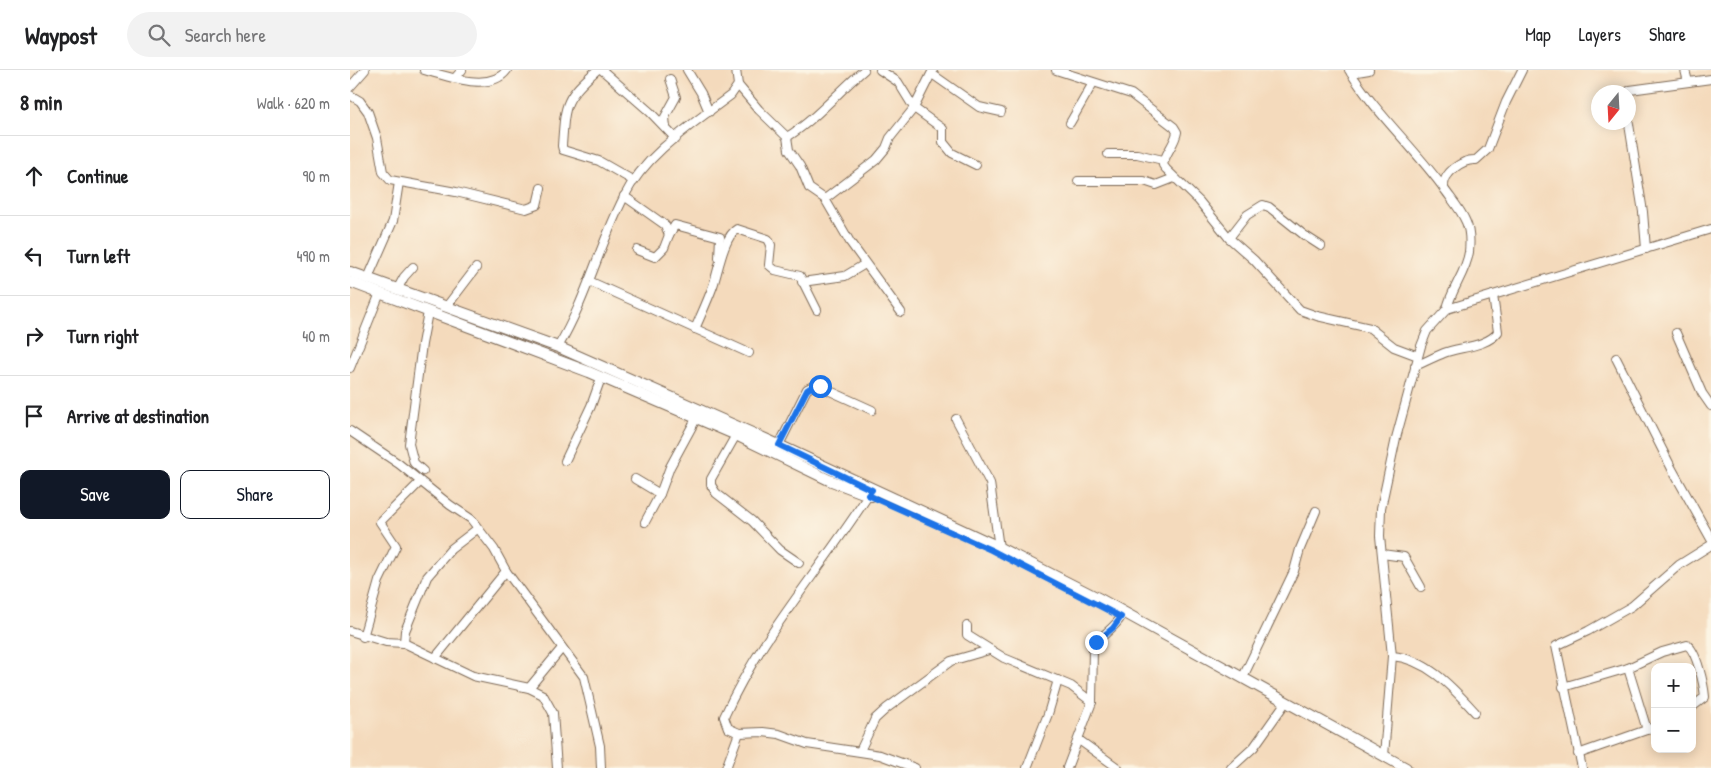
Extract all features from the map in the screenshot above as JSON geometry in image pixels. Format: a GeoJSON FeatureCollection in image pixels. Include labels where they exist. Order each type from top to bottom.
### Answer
{"type":"FeatureCollection","features":[{"type":"Feature","properties":{"kind":"main road"},"geometry":{"type":"LineString","coordinates":[[350,272],[558,347],[779,445],[1243,677],[1406,768]]}},
{"type":"Feature","properties":{"kind":"main road"},"geometry":{"type":"LineString","coordinates":[[350,282],[601,378],[736,435],[829,480],[870,492],[999,548],[1059,577],[1392,768]]}},
{"type":"Feature","properties":{"kind":"street"},"geometry":{"type":"LineString","coordinates":[[350,87],[365,70]]}},
{"type":"Feature","properties":{"kind":"street"},"geometry":{"type":"LineString","coordinates":[[424,70],[455,78],[496,80],[507,70]]}},
{"type":"Feature","properties":{"kind":"street"},"geometry":{"type":"LineString","coordinates":[[455,78],[462,70]]}},
{"type":"Feature","properties":{"kind":"street"},"geometry":{"type":"LineString","coordinates":[[597,70],[578,87],[566,103],[562,146],[564,150],[599,160],[634,181]]}},
{"type":"Feature","properties":{"kind":"street"},"geometry":{"type":"LineString","coordinates":[[602,70],[610,73],[676,139]]}},
{"type":"Feature","properties":{"kind":"street"},"geometry":{"type":"LineString","coordinates":[[687,70],[701,92],[709,112]]}},
{"type":"Feature","properties":{"kind":"street"},"geometry":{"type":"LineString","coordinates":[[736,70],[738,85],[759,110],[787,137],[789,150],[800,166],[809,188],[825,199],[865,264],[901,312]]}},
{"type":"Feature","properties":{"kind":"street"},"geometry":{"type":"LineString","coordinates":[[787,137],[801,129],[864,70]]}},
{"type":"Feature","properties":{"kind":"street"},"geometry":{"type":"LineString","coordinates":[[880,70],[898,82],[914,108],[943,129],[943,142],[952,153],[976,165]]}},
{"type":"Feature","properties":{"kind":"street"},"geometry":{"type":"LineString","coordinates":[[1056,70],[1131,94],[1174,127],[1177,132],[1176,137],[1163,165],[1300,310],[1317,316],[1370,328],[1394,347],[1418,356]]}},
{"type":"Feature","properties":{"kind":"street"},"geometry":{"type":"LineString","coordinates":[[1369,70],[1350,72],[1364,94],[1435,175],[1466,221],[1469,235],[1465,266],[1449,297],[1447,309]]}},
{"type":"Feature","properties":{"kind":"street"},"geometry":{"type":"LineString","coordinates":[[1444,188],[1443,182],[1450,172],[1468,160],[1476,160],[1488,149],[1506,102],[1522,70]]}},
{"type":"Feature","properties":{"kind":"street"},"geometry":{"type":"LineString","coordinates":[[1685,70],[1688,82]]}},
{"type":"Feature","properties":{"kind":"street"},"geometry":{"type":"LineString","coordinates":[[825,199],[876,160],[914,108],[932,72],[978,107],[1001,112]]}},
{"type":"Feature","properties":{"kind":"street"},"geometry":{"type":"LineString","coordinates":[[666,128],[665,117],[667,110],[676,97],[670,79]]}},
{"type":"Feature","properties":{"kind":"street"},"geometry":{"type":"LineString","coordinates":[[1636,89],[1711,79]]}},
{"type":"Feature","properties":{"kind":"street"},"geometry":{"type":"LineString","coordinates":[[1070,123],[1093,83]]}},
{"type":"Feature","properties":{"kind":"street"},"geometry":{"type":"LineString","coordinates":[[558,347],[568,330],[624,196],[634,181],[676,139],[731,95],[738,85]]}},
{"type":"Feature","properties":{"kind":"street"},"geometry":{"type":"LineString","coordinates":[[350,95],[360,101],[368,112],[377,138],[382,172],[390,180],[456,192],[526,209],[537,205],[542,188]]}},
{"type":"Feature","properties":{"kind":"street"},"geometry":{"type":"LineString","coordinates":[[1630,130],[1643,212],[1646,249]]}},
{"type":"Feature","properties":{"kind":"street"},"geometry":{"type":"LineString","coordinates":[[1108,154],[1137,154],[1164,160]]}},
{"type":"Feature","properties":{"kind":"street"},"geometry":{"type":"LineString","coordinates":[[1078,181],[1144,181],[1156,185],[1174,178]]}},
{"type":"Feature","properties":{"kind":"street"},"geometry":{"type":"LineString","coordinates":[[368,278],[394,218],[399,182]]}},
{"type":"Feature","properties":{"kind":"street"},"geometry":{"type":"LineString","coordinates":[[624,196],[665,225],[669,235]]}},
{"type":"Feature","properties":{"kind":"street"},"geometry":{"type":"LineString","coordinates":[[1230,238],[1247,215],[1263,205],[1269,207],[1304,236],[1321,246]]}},
{"type":"Feature","properties":{"kind":"street"},"geometry":{"type":"LineString","coordinates":[[637,250],[655,257],[664,248],[675,225],[720,237],[719,263]]}},
{"type":"Feature","properties":{"kind":"street"},"geometry":{"type":"LineString","coordinates":[[695,329],[713,286],[719,263],[731,235],[737,229],[768,239],[771,245],[768,262],[772,268],[800,276],[817,310]]}},
{"type":"Feature","properties":{"kind":"street"},"geometry":{"type":"LineString","coordinates":[[1384,756],[1392,656],[1382,554],[1381,508],[1415,366],[1427,331],[1447,309],[1711,229]]}},
{"type":"Feature","properties":{"kind":"street"},"geometry":{"type":"LineString","coordinates":[[802,282],[845,276],[865,264]]}},
{"type":"Feature","properties":{"kind":"street"},"geometry":{"type":"LineString","coordinates":[[398,288],[404,276],[413,268]]}},
{"type":"Feature","properties":{"kind":"street"},"geometry":{"type":"LineString","coordinates":[[447,306],[476,268]]}},
{"type":"Feature","properties":{"kind":"street"},"geometry":{"type":"LineString","coordinates":[[589,281],[749,353]]}},
{"type":"Feature","properties":{"kind":"street"},"geometry":{"type":"LineString","coordinates":[[350,368],[380,293]]}},
{"type":"Feature","properties":{"kind":"street"},"geometry":{"type":"LineString","coordinates":[[1415,366],[1443,353],[1483,342],[1496,335],[1498,332],[1493,295]]}},
{"type":"Feature","properties":{"kind":"street"},"geometry":{"type":"LineString","coordinates":[[1449,297],[1460,305]]}},
{"type":"Feature","properties":{"kind":"street"},"geometry":{"type":"LineString","coordinates":[[423,472],[414,462],[409,444],[428,312]]}},
{"type":"Feature","properties":{"kind":"street"},"geometry":{"type":"LineString","coordinates":[[1676,333],[1702,393],[1711,406]]}},
{"type":"Feature","properties":{"kind":"street"},"geometry":{"type":"LineString","coordinates":[[1616,358],[1672,469],[1711,539]]}},
{"type":"Feature","properties":{"kind":"street"},"geometry":{"type":"LineString","coordinates":[[565,461],[591,406],[601,378]]}},
{"type":"Feature","properties":{"kind":"street"},"geometry":{"type":"LineString","coordinates":[[779,445],[807,390],[813,386],[820,386],[872,410]]}},
{"type":"Feature","properties":{"kind":"street"},"geometry":{"type":"LineString","coordinates":[[645,522],[660,494],[670,467],[696,419]]}},
{"type":"Feature","properties":{"kind":"street"},"geometry":{"type":"LineString","coordinates":[[956,419],[990,483],[999,548]]}},
{"type":"Feature","properties":{"kind":"street"},"geometry":{"type":"LineString","coordinates":[[350,431],[399,464],[420,482],[471,519],[476,529],[494,549],[506,571],[584,677],[600,746],[601,768]]}},
{"type":"Feature","properties":{"kind":"street"},"geometry":{"type":"LineString","coordinates":[[736,435],[711,479],[711,485],[716,493],[752,521],[780,550],[799,563]]}},
{"type":"Feature","properties":{"kind":"street"},"geometry":{"type":"LineString","coordinates":[[635,479],[660,494]]}},
{"type":"Feature","properties":{"kind":"street"},"geometry":{"type":"LineString","coordinates":[[363,637],[379,581],[396,546],[380,522],[420,482]]}},
{"type":"Feature","properties":{"kind":"street"},"geometry":{"type":"LineString","coordinates":[[870,492],[856,516],[800,593],[745,675],[724,717],[728,728],[739,733],[763,732],[779,734],[807,744],[880,755],[892,764],[915,768]]}},
{"type":"Feature","properties":{"kind":"street"},"geometry":{"type":"LineString","coordinates":[[1243,677],[1294,571],[1300,549],[1316,511]]}},
{"type":"Feature","properties":{"kind":"street"},"geometry":{"type":"LineString","coordinates":[[404,643],[405,631],[427,577],[451,549],[476,529]]}},
{"type":"Feature","properties":{"kind":"street"},"geometry":{"type":"LineString","coordinates":[[1582,768],[1563,687],[1556,646],[1588,632],[1632,606],[1679,565],[1711,545]]}},
{"type":"Feature","properties":{"kind":"street"},"geometry":{"type":"LineString","coordinates":[[1382,554],[1404,557],[1421,587]]}},
{"type":"Feature","properties":{"kind":"street"},"geometry":{"type":"LineString","coordinates":[[435,658],[506,571]]}},
{"type":"Feature","properties":{"kind":"street"},"geometry":{"type":"LineString","coordinates":[[1067,768],[1092,702],[1093,648],[1096,642],[1113,628],[1121,617]]}},
{"type":"Feature","properties":{"kind":"street"},"geometry":{"type":"LineString","coordinates":[[967,626],[967,635],[989,650],[1071,686],[1092,702]]}},
{"type":"Feature","properties":{"kind":"street"},"geometry":{"type":"LineString","coordinates":[[350,631],[363,637],[386,642],[404,643],[473,676],[529,688],[543,695],[553,713],[557,768]]}},
{"type":"Feature","properties":{"kind":"street"},"geometry":{"type":"LineString","coordinates":[[1563,687],[1628,668],[1684,644],[1691,647],[1698,666],[1705,698],[1696,704]]}},
{"type":"Feature","properties":{"kind":"street"},"geometry":{"type":"LineString","coordinates":[[529,688],[562,648]]}},
{"type":"Feature","properties":{"kind":"street"},"geometry":{"type":"LineString","coordinates":[[860,751],[876,719],[887,708],[951,661],[989,650]]}},
{"type":"Feature","properties":{"kind":"street"},"geometry":{"type":"LineString","coordinates":[[1392,656],[1405,658],[1435,673],[1475,712]]}},
{"type":"Feature","properties":{"kind":"street"},"geometry":{"type":"LineString","coordinates":[[1578,754],[1651,729],[1628,668]]}},
{"type":"Feature","properties":{"kind":"street"},"geometry":{"type":"LineString","coordinates":[[1026,768],[1048,714],[1058,680]]}},
{"type":"Feature","properties":{"kind":"street"},"geometry":{"type":"LineString","coordinates":[[1231,768],[1254,747],[1283,706]]}},
{"type":"Feature","properties":{"kind":"street"},"geometry":{"type":"LineString","coordinates":[[726,768],[739,733]]}},
{"type":"Feature","properties":{"kind":"street"},"geometry":{"type":"LineString","coordinates":[[1079,740],[1118,768]]}},
{"type":"Feature","properties":{"kind":"route"},"geometry":{"type":"LineString","coordinates":[[820,386],[813,386],[807,390],[779,445],[872,490],[868,495],[991,550],[1121,617],[1117,624],[1096,642]]}}]}
